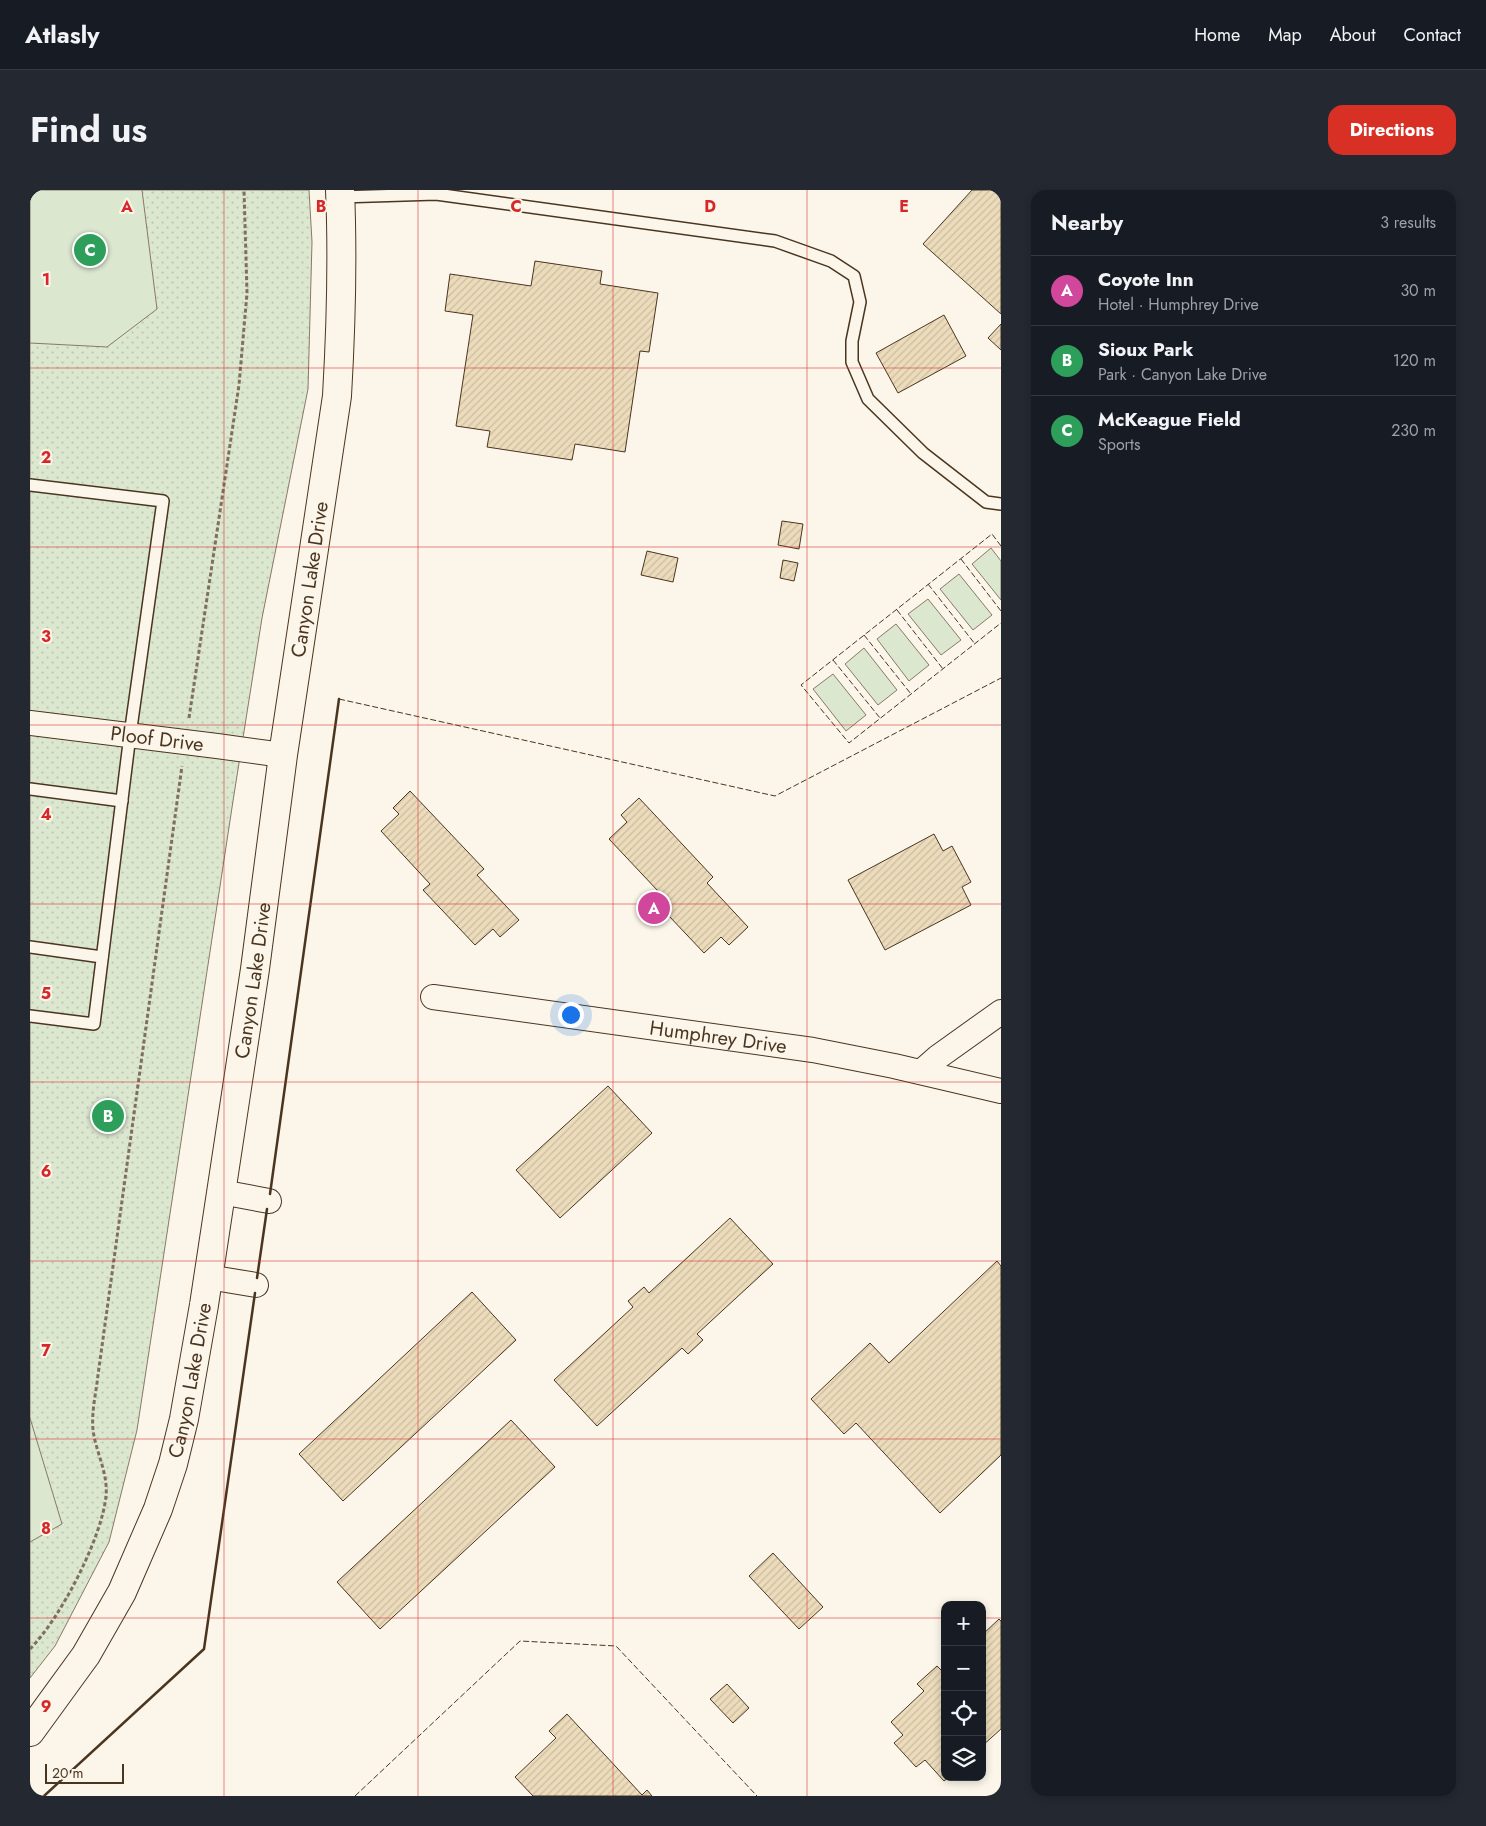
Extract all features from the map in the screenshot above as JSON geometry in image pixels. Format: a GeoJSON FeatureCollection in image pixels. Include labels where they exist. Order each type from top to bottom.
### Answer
{"type":"FeatureCollection","features":[{"type":"Feature","properties":{"kind":"street","name":"Canyon Lake Drive"},"geometry":{"type":"LineString","coordinates":[[30,1732],[60,1693],[104,1625],[141,1552],[173,1464],[184,1419],[254,979],[283,756],[337,396],[342,283],[340,194]]}},
{"type":"Feature","properties":{"kind":"street","name":"Ploof Drive"},"geometry":{"type":"LineString","coordinates":[[30,723],[283,756]]}},
{"type":"Feature","properties":{"kind":"street","name":"Humphrey Drive"},"geometry":{"type":"LineString","coordinates":[[433,997],[813,1050],[1001,1090]]}},
{"type":"Feature","properties":{"kind":"street"},"geometry":{"type":"LineString","coordinates":[[922,1072],[938,1057],[1001,1012]]}},
{"type":"Feature","properties":{"kind":"street"},"geometry":{"type":"LineString","coordinates":[[221,1192],[268,1201]]}},
{"type":"Feature","properties":{"kind":"street"},"geometry":{"type":"LineString","coordinates":[[208,1277],[256,1286]]}},
{"type":"Feature","properties":{"kind":"lane"},"geometry":{"type":"LineString","coordinates":[[340,194],[436,194],[775,241],[830,261],[854,276],[860,302],[852,341],[852,362],[868,399],[923,453],[986,502],[1001,504]]}},
{"type":"Feature","properties":{"kind":"lane"},"geometry":{"type":"LineString","coordinates":[[30,485],[163,501],[130,735],[94,1024],[30,1016]]}},
{"type":"Feature","properties":{"kind":"lane"},"geometry":{"type":"LineString","coordinates":[[30,789],[122,801]]}},
{"type":"Feature","properties":{"kind":"lane"},"geometry":{"type":"LineString","coordinates":[[30,947],[102,957]]}},
{"type":"Feature","properties":{"kind":"path"},"geometry":{"type":"LineString","coordinates":[[30,1649],[50,1624],[83,1567],[102,1517],[106,1496],[105,1479],[94,1435],[98,1375],[185,742],[239,385],[247,293],[244,190]]}},
{"type":"Feature","properties":{"kind":"green space"},"geometry":{"type":"Polygon","coordinates":[[[30,190],[309,190],[312,242],[308,389],[262,618],[137,1430],[109,1542],[55,1646],[30,1678],[30,190]]]}},
{"type":"Feature","properties":{"kind":"green space"},"geometry":{"type":"Polygon","coordinates":[[[30,190],[142,190],[157,309],[107,347],[30,343],[30,190]]]}},
{"type":"Feature","properties":{"kind":"green space"},"geometry":{"type":"Polygon","coordinates":[[[991,548],[1001,561],[1001,600],[972,564],[991,548]]]}},
{"type":"Feature","properties":{"kind":"green space"},"geometry":{"type":"Polygon","coordinates":[[[959,574],[992,615],[973,630],[940,589],[959,574]]]}},
{"type":"Feature","properties":{"kind":"green space"},"geometry":{"type":"Polygon","coordinates":[[[928,599],[961,640],[941,655],[908,614],[928,599]]]}},
{"type":"Feature","properties":{"kind":"green space"},"geometry":{"type":"Polygon","coordinates":[[[896,624],[929,665],[909,681],[877,639],[896,624]]]}},
{"type":"Feature","properties":{"kind":"green space"},"geometry":{"type":"Polygon","coordinates":[[[864,648],[897,690],[878,705],[845,664],[864,648]]]}},
{"type":"Feature","properties":{"kind":"green space"},"geometry":{"type":"Polygon","coordinates":[[[833,674],[866,715],[846,731],[813,689],[833,674]]]}},
{"type":"Feature","properties":{"kind":"green space"},"geometry":{"type":"Polygon","coordinates":[[[30,1418],[62,1524],[30,1542],[30,1418]]]}},
{"type":"Feature","properties":{"kind":"building"},"geometry":{"type":"Polygon","coordinates":[[[972,190],[1001,190],[1001,314],[923,244],[972,190]]]}},
{"type":"Feature","properties":{"kind":"building"},"geometry":{"type":"Polygon","coordinates":[[[535,261],[602,271],[600,284],[658,293],[649,352],[640,351],[625,452],[575,444],[572,460],[487,447],[490,431],[456,426],[473,315],[445,311],[450,274],[531,286],[535,261]]]}},
{"type":"Feature","properties":{"kind":"building"},"geometry":{"type":"Polygon","coordinates":[[[944,315],[966,356],[898,393],[876,353],[944,315]]]}},
{"type":"Feature","properties":{"kind":"building"},"geometry":{"type":"Polygon","coordinates":[[[1001,324],[1001,350],[988,338],[1001,324]]]}},
{"type":"Feature","properties":{"kind":"building"},"geometry":{"type":"Polygon","coordinates":[[[782,521],[803,524],[799,549],[778,545],[782,521]]]}},
{"type":"Feature","properties":{"kind":"building"},"geometry":{"type":"Polygon","coordinates":[[[647,551],[678,558],[673,582],[641,575],[647,551]]]}},
{"type":"Feature","properties":{"kind":"building"},"geometry":{"type":"Polygon","coordinates":[[[783,560],[798,563],[794,581],[780,578],[783,560]]]}},
{"type":"Feature","properties":{"kind":"building"},"geometry":{"type":"Polygon","coordinates":[[[410,791],[484,869],[477,875],[519,920],[500,937],[493,929],[475,945],[423,890],[430,884],[381,831],[399,814],[393,808],[410,791]]]}},
{"type":"Feature","properties":{"kind":"building"},"geometry":{"type":"Polygon","coordinates":[[[639,798],[713,877],[707,883],[748,927],[729,945],[721,937],[704,953],[651,897],[658,891],[609,839],[627,822],[621,815],[639,798]]]}},
{"type":"Feature","properties":{"kind":"building"},"geometry":{"type":"Polygon","coordinates":[[[934,834],[943,851],[952,846],[971,882],[962,887],[971,905],[885,950],[848,880],[934,834]]]}},
{"type":"Feature","properties":{"kind":"building"},"geometry":{"type":"Polygon","coordinates":[[[608,1086],[652,1133],[560,1218],[516,1170],[608,1086]]]}},
{"type":"Feature","properties":{"kind":"building"},"geometry":{"type":"Polygon","coordinates":[[[730,1218],[773,1264],[697,1334],[703,1340],[688,1354],[682,1348],[597,1426],[554,1380],[633,1307],[628,1301],[644,1287],[649,1293],[730,1218]]]}},
{"type":"Feature","properties":{"kind":"building"},"geometry":{"type":"Polygon","coordinates":[[[997,1261],[1001,1266],[1001,1455],[940,1513],[856,1423],[844,1434],[811,1399],[870,1343],[889,1363],[997,1261]]]}},
{"type":"Feature","properties":{"kind":"building"},"geometry":{"type":"Polygon","coordinates":[[[472,1292],[516,1340],[343,1501],[299,1454],[472,1292]]]}},
{"type":"Feature","properties":{"kind":"building"},"geometry":{"type":"Polygon","coordinates":[[[511,1420],[555,1467],[380,1629],[337,1582],[511,1420]]]}},
{"type":"Feature","properties":{"kind":"building"},"geometry":{"type":"Polygon","coordinates":[[[773,1553],[823,1607],[799,1629],[749,1576],[773,1553]]]}},
{"type":"Feature","properties":{"kind":"building"},"geometry":{"type":"Polygon","coordinates":[[[999,1619],[1001,1621],[1001,1729],[986,1742],[986,1646],[986,1631],[999,1619]]]}},
{"type":"Feature","properties":{"kind":"building"},"geometry":{"type":"Polygon","coordinates":[[[937,1666],[941,1670],[941,1778],[925,1760],[916,1767],[894,1743],[903,1735],[891,1722],[924,1691],[917,1684],[937,1666]]]}},
{"type":"Feature","properties":{"kind":"building"},"geometry":{"type":"Polygon","coordinates":[[[727,1684],[749,1708],[733,1723],[710,1699],[727,1684]]]}},
{"type":"Feature","properties":{"kind":"building"},"geometry":{"type":"Polygon","coordinates":[[[567,1714],[642,1795],[647,1790],[652,1796],[533,1796],[515,1777],[556,1738],[549,1731],[567,1714]]]}},
{"type":"Feature","properties":{"kind":"fence"},"geometry":{"type":"LineString","coordinates":[[1001,546],[992,534],[801,685],[849,743],[1001,623]]}},
{"type":"Feature","properties":{"kind":"fence"},"geometry":{"type":"LineString","coordinates":[[961,559],[1001,611]]}},
{"type":"Feature","properties":{"kind":"fence"},"geometry":{"type":"LineString","coordinates":[[928,584],[975,644]]}},
{"type":"Feature","properties":{"kind":"fence"},"geometry":{"type":"LineString","coordinates":[[897,610],[943,669]]}},
{"type":"Feature","properties":{"kind":"fence"},"geometry":{"type":"LineString","coordinates":[[864,635],[911,694]]}},
{"type":"Feature","properties":{"kind":"fence"},"geometry":{"type":"LineString","coordinates":[[833,660],[880,718]]}},
{"type":"Feature","properties":{"kind":"fence"},"geometry":{"type":"LineString","coordinates":[[339,699],[775,796],[1001,678]]}},
{"type":"Feature","properties":{"kind":"fence"},"geometry":{"type":"LineString","coordinates":[[355,1796],[520,1641],[616,1646],[757,1796]]}},
{"type":"Feature","properties":{"kind":"wall"},"geometry":{"type":"LineString","coordinates":[[270,1194],[339,699]]}},
{"type":"Feature","properties":{"kind":"wall"},"geometry":{"type":"LineString","coordinates":[[257,1278],[267,1209]]}},
{"type":"Feature","properties":{"kind":"wall"},"geometry":{"type":"LineString","coordinates":[[44,1796],[204,1649],[255,1293]]}},
{"type":"Feature","properties":{"kind":"place","name":"McKeague Field"},"geometry":{"type":"Point","coordinates":[90,250]}},
{"type":"Feature","properties":{"kind":"place","name":"Coyote Inn"},"geometry":{"type":"Point","coordinates":[654,908]}},
{"type":"Feature","properties":{"kind":"place","name":"Sioux Park"},"geometry":{"type":"Point","coordinates":[108,1116]}}]}
